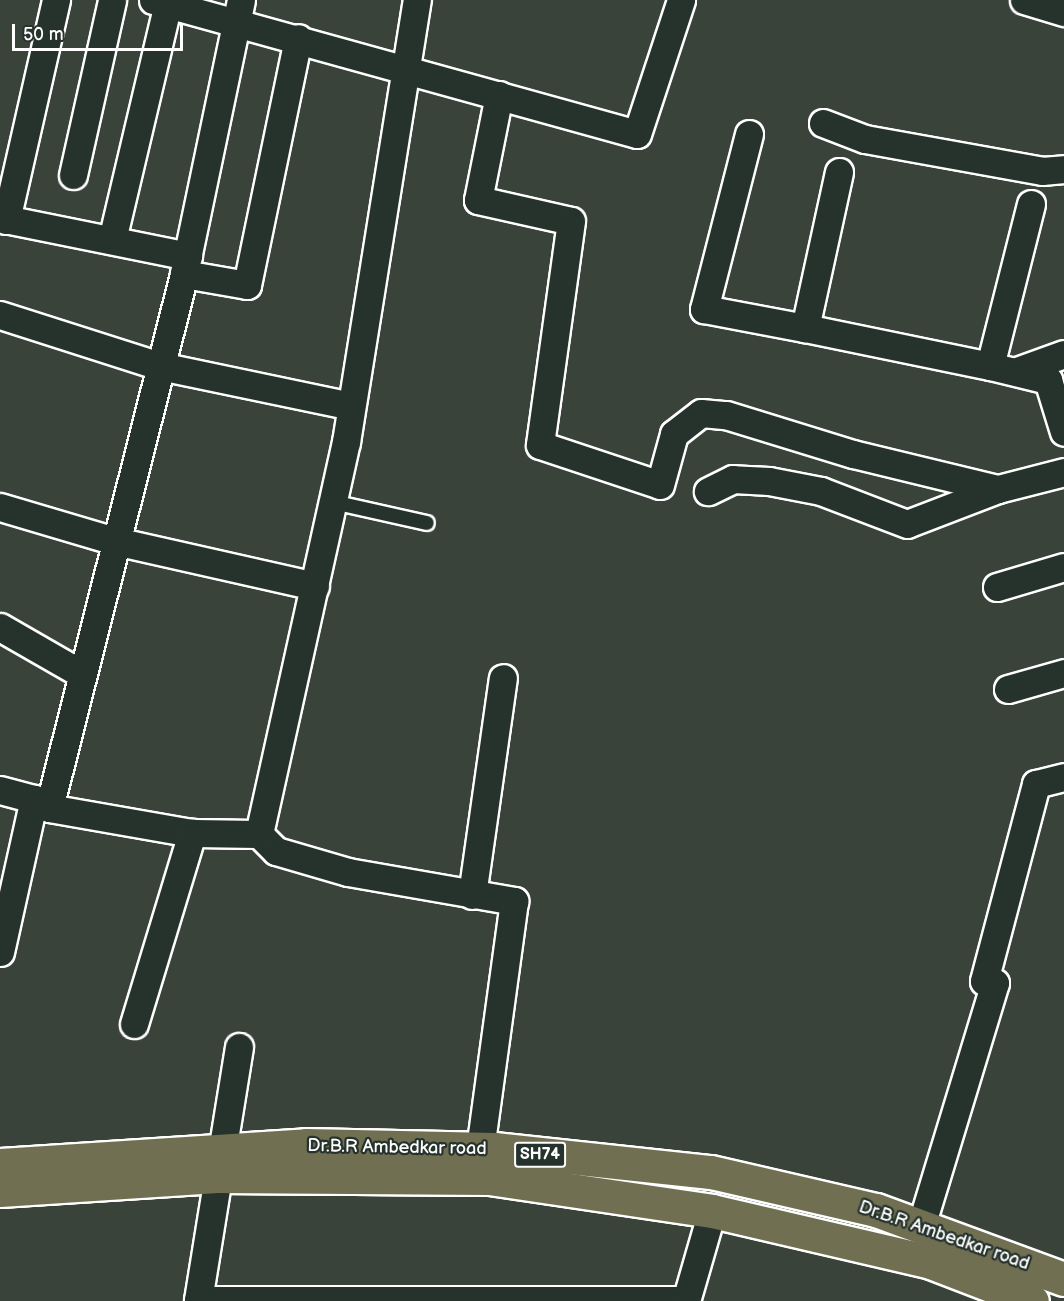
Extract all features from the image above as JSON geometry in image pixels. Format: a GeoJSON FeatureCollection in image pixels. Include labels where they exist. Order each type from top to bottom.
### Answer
{"type":"FeatureCollection","features":[{"type":"Feature","properties":{"kind":"main road","name":"Dr.B.R Ambedkar road"},"geometry":{"type":"LineString","coordinates":[[0,1190],[219,1163],[306,1145],[480,1149],[711,1172],[876,1210],[1064,1279]]}},
{"type":"Feature","properties":{"kind":"main road","name":"Dr.B.R Ambedkar road"},"geometry":{"type":"LineString","coordinates":[[0,1165],[219,1163],[489,1178],[712,1211],[931,1262],[1032,1301]]}},
{"type":"Feature","properties":{"kind":"street"},"geometry":{"type":"LineString","coordinates":[[56,0],[3,219],[112,240],[247,285],[298,38]]}},
{"type":"Feature","properties":{"kind":"street"},"geometry":{"type":"LineString","coordinates":[[73,175],[112,0]]}},
{"type":"Feature","properties":{"kind":"street"},"geometry":{"type":"LineString","coordinates":[[259,834],[333,502],[351,406],[417,0]]}},
{"type":"Feature","properties":{"kind":"street"},"geometry":{"type":"LineString","coordinates":[[112,240],[160,2],[239,11],[298,38],[637,134],[681,0]]}},
{"type":"Feature","properties":{"kind":"street"},"geometry":{"type":"LineString","coordinates":[[1024,0],[1064,12]]}},
{"type":"Feature","properties":{"kind":"street"},"geometry":{"type":"LineString","coordinates":[[0,952],[80,673],[186,265],[239,11]]}},
{"type":"Feature","properties":{"kind":"street"},"geometry":{"type":"LineString","coordinates":[[499,95],[478,200],[571,221],[540,445],[660,484],[674,434],[701,413],[726,415],[998,489]]}},
{"type":"Feature","properties":{"kind":"street"},"geometry":{"type":"LineString","coordinates":[[824,123],[865,139],[1042,171],[1064,169]]}},
{"type":"Feature","properties":{"kind":"street"},"geometry":{"type":"LineString","coordinates":[[749,134],[704,309],[1017,370],[1048,380],[1064,432]]}},
{"type":"Feature","properties":{"kind":"street"},"geometry":{"type":"LineString","coordinates":[[805,328],[839,172]]}},
{"type":"Feature","properties":{"kind":"street"},"geometry":{"type":"LineString","coordinates":[[990,366],[1031,204]]}},
{"type":"Feature","properties":{"kind":"street"},"geometry":{"type":"LineString","coordinates":[[0,315],[160,366],[351,406]]}},
{"type":"Feature","properties":{"kind":"street"},"geometry":{"type":"LineString","coordinates":[[1017,370],[1064,354]]}},
{"type":"Feature","properties":{"kind":"street"},"geometry":{"type":"LineString","coordinates":[[708,491],[733,479],[769,481],[821,491],[907,524],[998,489],[1064,472]]}},
{"type":"Feature","properties":{"kind":"street"},"geometry":{"type":"LineString","coordinates":[[0,507],[115,541],[315,586]]}},
{"type":"Feature","properties":{"kind":"street"},"geometry":{"type":"LineString","coordinates":[[997,587],[1064,567]]}},
{"type":"Feature","properties":{"kind":"street"},"geometry":{"type":"LineString","coordinates":[[0,627],[80,673]]}},
{"type":"Feature","properties":{"kind":"street"},"geometry":{"type":"LineString","coordinates":[[1008,689],[1064,673]]}},
{"type":"Feature","properties":{"kind":"street"},"geometry":{"type":"LineString","coordinates":[[472,895],[503,678]]}},
{"type":"Feature","properties":{"kind":"street"},"geometry":{"type":"LineString","coordinates":[[921,1226],[995,983],[984,981],[1036,784],[1064,777]]}},
{"type":"Feature","properties":{"kind":"street"},"geometry":{"type":"LineString","coordinates":[[0,790],[42,803],[192,834],[259,834],[276,851],[348,872],[514,901],[480,1149]]}},
{"type":"Feature","properties":{"kind":"street"},"geometry":{"type":"LineString","coordinates":[[134,1024],[192,834]]}},
{"type":"Feature","properties":{"kind":"street"},"geometry":{"type":"LineString","coordinates":[[198,1301],[239,1047]]}},
{"type":"Feature","properties":{"kind":"street"},"geometry":{"type":"LineString","coordinates":[[181,1301],[686,1301],[712,1211]]}},
{"type":"Feature","properties":{"kind":"lane"},"geometry":{"type":"LineString","coordinates":[[333,502],[427,524]]}}]}
